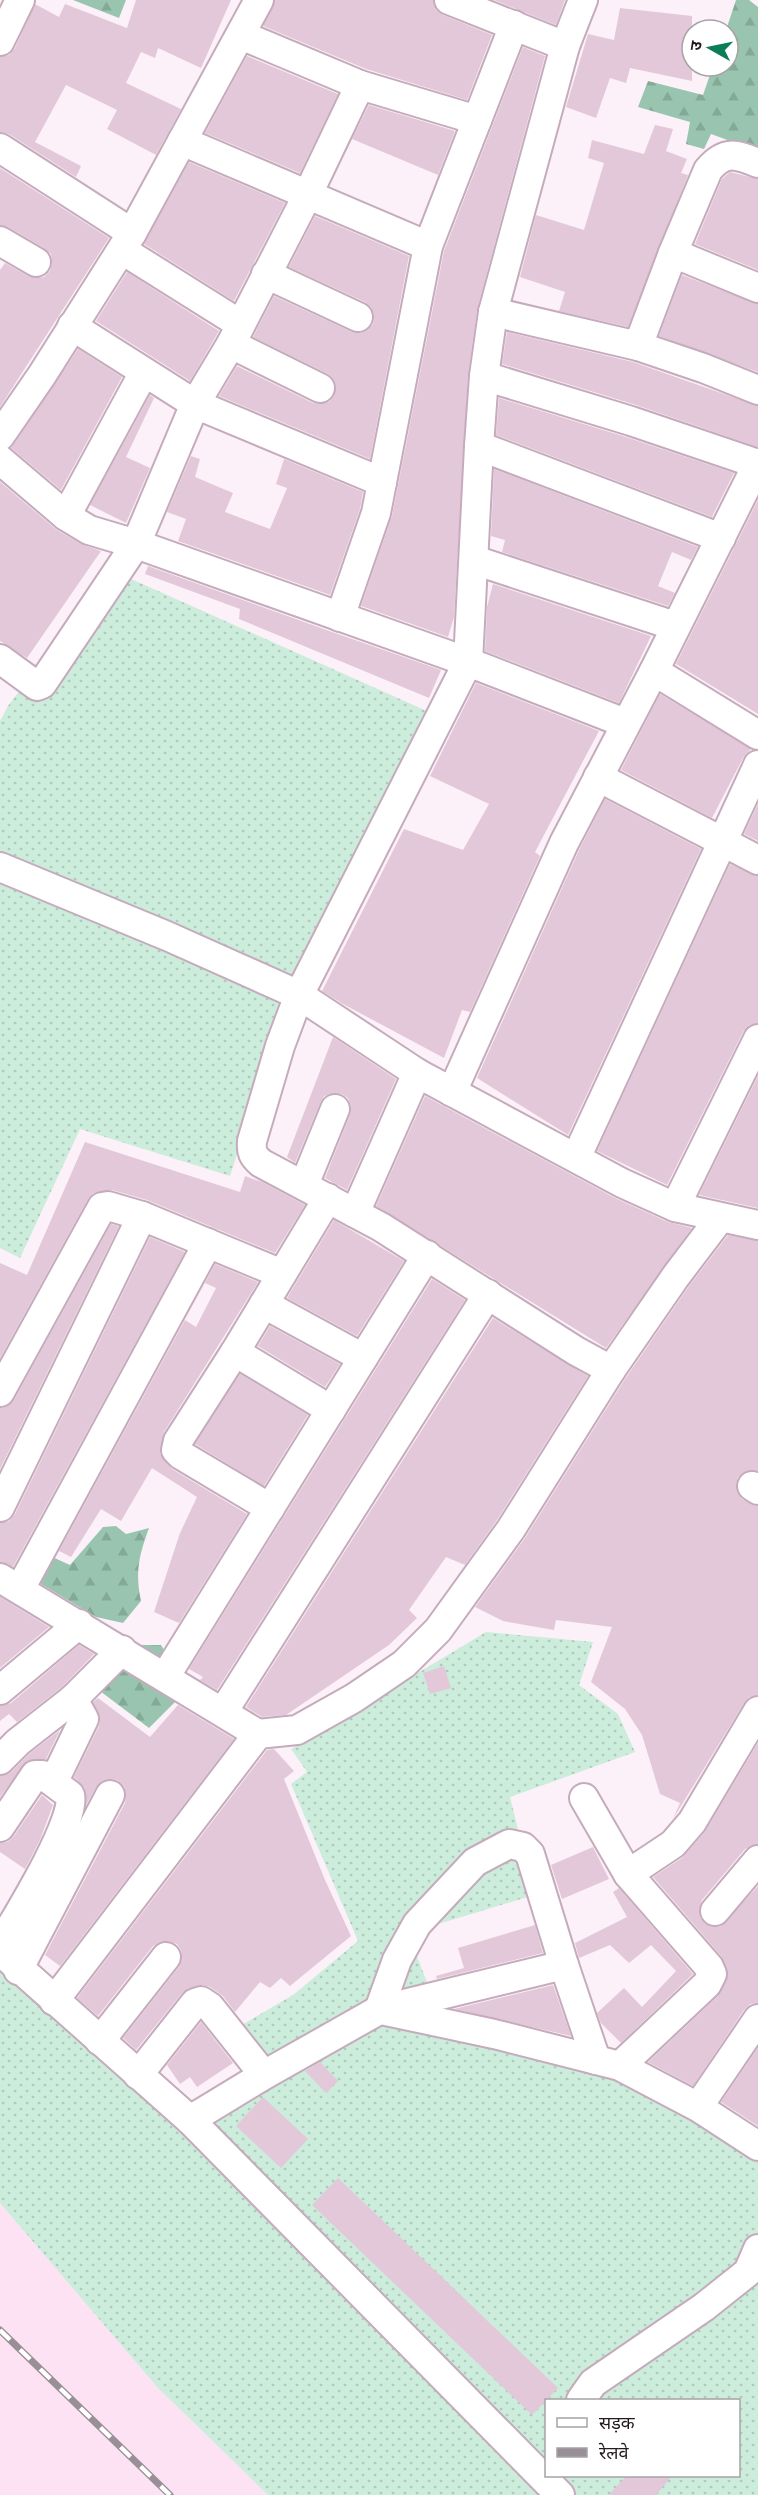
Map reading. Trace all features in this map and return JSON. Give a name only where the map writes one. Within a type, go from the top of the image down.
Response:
[{"type":"street","points":[[0,41],[20,0]]},
{"type":"street","points":[[0,436],[127,242],[259,0]]},
{"type":"street","points":[[583,0],[565,46],[493,312],[484,376],[468,662],[299,995],[280,1046],[251,1150],[253,1156],[261,1163],[355,1213],[427,1255],[576,1351],[611,1370]]},
{"type":"street","points":[[465,2],[565,46]]},
{"type":"street","points":[[340,617],[376,513],[428,246],[514,25]]},
{"type":"street","points":[[241,35],[360,85],[477,120]]},
{"type":"street","points":[[0,659],[32,683],[38,686],[42,684],[136,544],[195,404],[235,334],[307,196],[360,85]]},
{"type":"street","points":[[182,141],[428,246]]},
{"type":"street","points":[[0,148],[127,242],[235,334],[320,388]]},
{"type":"street","points":[[638,346],[673,253],[708,170],[717,159],[728,155],[758,163]]},
{"type":"street","points":[[3,248],[36,262]]},
{"type":"street","points":[[673,253],[758,288]]},
{"type":"street","points":[[266,274],[358,317]]},
{"type":"street","points":[[493,312],[638,346],[758,390]]},
{"type":"street","points":[[72,326],[195,404],[382,482]]},
{"type":"street","points":[[66,516],[144,372]]},
{"type":"street","points":[[452,1092],[564,843],[654,671],[758,463],[484,376]]},
{"type":"street","points":[[479,446],[721,538]]},
{"type":"street","points":[[0,460],[66,516],[89,530],[136,544],[468,662],[625,723]]},
{"type":"street","points":[[474,561],[675,626]]},
{"type":"street","points":[[654,671],[758,735]]},
{"type":"street","points":[[576,1158],[758,765]]},
{"type":"street","points":[[598,777],[758,860]]},
{"type":"street","points":[[0,867],[167,936],[299,995],[417,1073],[622,1183],[675,1207],[758,1225]]},
{"type":"street","points":[[675,1207],[758,1039]]},
{"type":"street","points":[[355,1213],[417,1073]]},
{"type":"street","points":[[270,1508],[176,1450],[178,1441],[282,1274],[316,1192],[335,1110]]},
{"type":"street","points":[[0,1392],[98,1211],[108,1206],[142,1216],[282,1274]]},
{"type":"street","points":[[0,1507],[142,1216]]},
{"type":"street","points":[[208,1243],[10,1584],[80,1624],[258,1734],[297,1730],[354,1698],[404,1664],[438,1630],[511,1529],[611,1370],[676,1276],[720,1218]]},
{"type":"street","points":[[165,1677],[427,1255]]},
{"type":"street","points":[[223,1712],[488,1294]]},
{"type":"street","points":[[264,1304],[363,1358]]},
{"type":"street","points":[[235,1352],[331,1410]]},
{"type":"street","points":[[0,1690],[80,1624]]},
{"type":"street","points":[[0,1760],[18,1742],[73,1699],[122,1650]]},
{"type":"street","points":[[54,1781],[84,1719],[73,1699]]},
{"type":"street","points":[[628,1874],[673,1844],[692,1822],[758,1711]]},
{"type":"street","points":[[54,2001],[258,1734]]},
{"type":"street","points":[[0,1827],[35,1775],[43,1774],[70,1795],[70,1804],[59,1836],[39,1878],[0,1945]]},
{"type":"street","points":[[110,1795],[9,1960],[190,2120],[541,2462]]},
{"type":"street","points":[[584,1798],[628,1874],[709,1967],[712,1974],[707,1984],[608,2063]]},
{"type":"street","points":[[379,2010],[397,1960],[417,1924],[475,1862],[509,1844],[523,1847],[530,1854],[564,1965],[608,2063]]},
{"type":"street","points":[[716,1911],[758,1860]]},
{"type":"street","points":[[100,2041],[166,1957]]},
{"type":"street","points":[[190,2120],[379,2010],[564,1965]]},
{"type":"street","points":[[138,2075],[195,2003],[201,2001],[210,2007],[264,2075]]},
{"type":"street","points":[[379,2010],[494,2034],[608,2063],[699,2107],[758,2146]]},
{"type":"street","points":[[699,2107],[758,2019]]},
{"type":"street","points":[[582,2399],[592,2383],[704,2307],[748,2272],[758,2249]]},
{"type":"street","points":[[550,2477],[560,2495]]},
{"type":"shaded area","points":[[0,2203],[158,2388],[268,2495],[0,2495]]},
{"type":"green space","points":[[73,0],[126,0],[119,18]]},
{"type":"green space","points":[[736,0],[749,0],[758,7],[758,151],[711,134],[704,149],[686,144],[690,122],[638,107],[648,81],[703,95],[709,78],[740,78],[740,18],[730,18]]},
{"type":"green space","points":[[111,570],[429,712],[296,972],[230,1176],[80,1129],[20,1258],[0,1248],[0,721],[8,706]]},
{"type":"green space","points":[[116,1526],[126,1534],[149,1528],[139,1564],[138,1581],[141,1601],[123,1623],[96,1617],[36,1581],[50,1556],[70,1565],[103,1527]]},
{"type":"green space","points":[[486,1632],[593,1642],[579,1685],[618,1714],[635,1752],[510,1797],[534,1895],[435,1925],[416,1954],[440,2015],[619,2061],[758,2137],[758,2495],[268,2495],[158,2388],[0,2203],[0,1967],[167,2115],[262,2060],[240,2026],[293,1995],[358,1941],[291,1784],[307,1772],[291,1749]]},
{"type":"green space","points":[[133,1645],[161,1645],[179,1674],[180,1697],[149,1728],[96,1688]]},
{"type":"building","points":[[136,0],[231,0],[201,68],[158,48],[155,58],[141,52],[126,83],[181,109],[156,155],[107,129],[117,110],[66,85],[35,142],[81,166],[76,177],[9,134],[0,132],[0,57],[9,55],[15,48],[35,4],[59,17],[65,4],[127,28]]},
{"type":"building","points":[[275,0],[433,0],[436,10],[443,15],[492,35],[467,100],[366,69],[263,26]]},
{"type":"building","points":[[494,0],[565,0],[556,25]]},
{"type":"building","points":[[620,8],[692,16],[692,18],[680,18],[680,78],[692,78],[692,81],[630,68],[626,83],[610,78],[596,118],[566,107],[588,34],[614,40]]},
{"type":"building","points":[[523,47],[545,56],[477,310],[468,375],[454,617],[448,637],[361,606],[392,516],[444,251]]},
{"type":"building","points":[[247,56],[338,94],[300,173],[205,133]]},
{"type":"building","points":[[369,105],[455,131],[438,175],[352,139]]},
{"type":"building","points":[[655,125],[673,129],[666,151],[687,159],[681,173],[688,175],[628,327],[559,311],[565,292],[520,277],[536,215],[584,230],[604,163],[588,158],[592,140],[644,154]]},
{"type":"building","points":[[189,162],[285,203],[234,301],[144,244]]},
{"type":"building","points":[[0,168],[109,238],[0,407],[0,270],[5,263],[28,276],[37,278],[44,277],[50,271],[52,263],[51,254],[44,248],[8,227],[0,225]]},
{"type":"building","points":[[730,172],[758,179],[758,270],[695,244],[722,179]]},
{"type":"building","points":[[315,216],[409,256],[370,459],[219,396],[237,366],[313,403],[322,404],[330,401],[334,396],[336,386],[333,378],[328,374],[253,337],[274,296],[352,332],[360,333],[368,330],[373,324],[374,315],[371,307],[365,302],[289,267]]},
{"type":"building","points":[[127,272],[219,331],[190,381],[96,321]]},
{"type":"building","points":[[682,275],[758,304],[758,372],[659,336]]},
{"type":"building","points":[[507,332],[633,362],[758,406],[758,447],[636,405],[502,364]]},
{"type":"building","points":[[78,349],[122,377],[61,490],[11,448]]},
{"type":"building","points":[[150,395],[154,398],[126,457],[150,468],[126,523],[90,505]]},
{"type":"building","points":[[499,398],[734,473],[712,517],[496,435]]},
{"type":"building","points":[[191,456],[200,459],[195,477],[233,493],[225,512],[270,529],[287,488],[276,484],[284,459],[363,492],[360,509],[330,595],[178,541],[186,519],[167,512]]},
{"type":"building","points":[[494,469],[698,547],[691,560],[672,552],[658,586],[675,593],[668,606],[502,552],[505,540],[491,536]]},
{"type":"building","points":[[0,482],[57,530],[81,544],[101,551],[27,658],[0,641]]},
{"type":"building","points":[[758,500],[758,714],[676,664]]},
{"type":"building","points":[[148,566],[441,670],[429,698],[239,619],[240,609],[145,574]]},
{"type":"building","points":[[493,584],[651,636],[619,703],[485,651],[487,607]]},
{"type":"building","points":[[476,683],[599,731],[535,852],[540,856],[470,1012],[462,1010],[444,1058],[322,991],[404,829],[463,850],[489,804],[430,776]]},
{"type":"building","points":[[660,694],[751,749],[743,758],[712,818],[621,770]]},
{"type":"building","points":[[605,799],[701,849],[568,1135],[477,1078],[579,850]]},
{"type":"building","points":[[758,804],[758,841],[744,834]]},
{"type":"building","points":[[730,864],[758,876],[758,1023],[749,1025],[743,1032],[667,1185],[597,1151]]},
{"type":"building","points":[[333,1037],[396,1079],[347,1190],[325,1178],[350,1115],[351,1106],[348,1098],[342,1094],[333,1093],[324,1096],[295,1163],[287,1157]]},
{"type":"building","points":[[758,1076],[758,1208],[699,1195]]},
{"type":"building","points":[[425,1096],[615,1198],[668,1222],[692,1228],[606,1348],[376,1206]]},
{"type":"building","points":[[85,1142],[240,1192],[245,1176],[262,1182],[305,1205],[275,1253],[147,1200],[112,1190],[93,1193],[0,1358],[0,1263],[27,1275]]},
{"type":"building","points":[[334,1220],[404,1261],[357,1336],[287,1298]]},
{"type":"building","points":[[111,1224],[119,1226],[0,1469],[0,1408],[8,1406],[14,1400]]},
{"type":"building","points":[[728,1235],[758,1241],[758,1471],[744,1472],[738,1477],[736,1486],[742,1499],[758,1506],[758,1695],[749,1697],[744,1703],[673,1819],[680,1803],[660,1794],[642,1735],[625,1709],[591,1682],[612,1627],[556,1620],[554,1630],[503,1621],[475,1607],[525,1538],[625,1379],[689,1286]]},
{"type":"building","points":[[150,1237],[185,1252],[13,1567],[0,1562],[0,1523],[9,1521],[15,1514]]},
{"type":"building","points":[[215,1264],[258,1282],[164,1432],[160,1454],[172,1469],[247,1514],[179,1623],[154,1612],[180,1533],[197,1497],[152,1468],[121,1521],[101,1509],[71,1557],[59,1551],[185,1320],[196,1327],[216,1288],[205,1283]]},
{"type":"building","points":[[432,1279],[465,1300],[217,1690],[200,1680],[203,1677],[189,1669]]},
{"type":"building","points":[[493,1318],[588,1376],[497,1520],[465,1565],[446,1557],[409,1610],[417,1618],[389,1645],[286,1715],[262,1717],[246,1707]]},
{"type":"building","points":[[270,1326],[340,1364],[325,1387],[258,1346]]},
{"type":"building","points":[[240,1374],[308,1415],[264,1486],[195,1444]]},
{"type":"building","points":[[0,1597],[49,1627],[0,1668]]},
{"type":"building","points":[[79,1645],[94,1654],[62,1687],[17,1722],[9,1714],[0,1721],[0,1706],[11,1703]]},
{"type":"building","points":[[444,1666],[451,1688],[430,1694],[423,1673]]},
{"type":"building","points":[[98,1698],[150,1737],[178,1705],[234,1739],[60,1966],[45,1955],[125,1803],[124,1786],[117,1780],[109,1779],[102,1781],[96,1787],[86,1805],[85,1788],[74,1777],[99,1726],[100,1718],[93,1702]]},
{"type":"building","points":[[60,1730],[46,1759],[27,1761],[0,1797],[0,1776],[11,1772],[29,1754]]},
{"type":"building","points":[[758,1743],[758,1844],[745,1849],[702,1900],[699,1909],[700,1917],[705,1924],[713,1927],[721,1926],[758,1886],[758,2003],[750,2004],[744,2010],[693,2086],[648,2062],[718,1996],[728,1974],[721,1956],[653,1877],[682,1858],[704,1833]]},
{"type":"building","points":[[274,1749],[294,1771],[284,1779],[325,1880],[351,1936],[290,1986],[281,1978],[270,1988],[260,1982],[235,2012],[223,1996],[210,1987],[203,1985],[189,1988],[182,1993],[136,2050],[123,2038],[179,1967],[182,1959],[181,1950],[177,1944],[168,1941],[153,1946],[98,2016],[77,1998],[267,1750]]},
{"type":"building","points":[[42,1795],[53,1805],[40,1840],[25,1869],[0,1852],[0,1843],[8,1842],[14,1836]]},
{"type":"building","points":[[593,1847],[609,1879],[562,1899],[551,1865]]},
{"type":"building","points":[[619,1888],[693,1974],[621,2043],[601,2023],[597,2013],[624,1988],[642,2007],[676,1971],[651,1945],[629,1963],[610,1945],[579,1958],[575,1943],[627,1917],[613,1892]]},
{"type":"building","points":[[535,1925],[543,1953],[437,1979],[436,1976],[464,1968],[458,1948]]},
{"type":"building","points":[[553,1985],[571,2036],[454,2009]]},
{"type":"building","points":[[201,2022],[233,2063],[197,2087],[190,2077],[180,2084],[167,2065]]},
{"type":"building","points":[[758,2048],[758,2126],[721,2102]]},
{"type":"building","points":[[320,2062],[338,2081],[326,2093],[305,2071]]},
{"type":"building","points":[[263,2097],[308,2139],[281,2168],[236,2126]]},
{"type":"building","points":[[338,2178],[558,2388],[532,2415],[312,2205]]},
{"type":"building","points":[[625,2477],[671,2477],[656,2495],[609,2495]]},
{"type":"railway","points":[[0,2330],[170,2495]]}]
